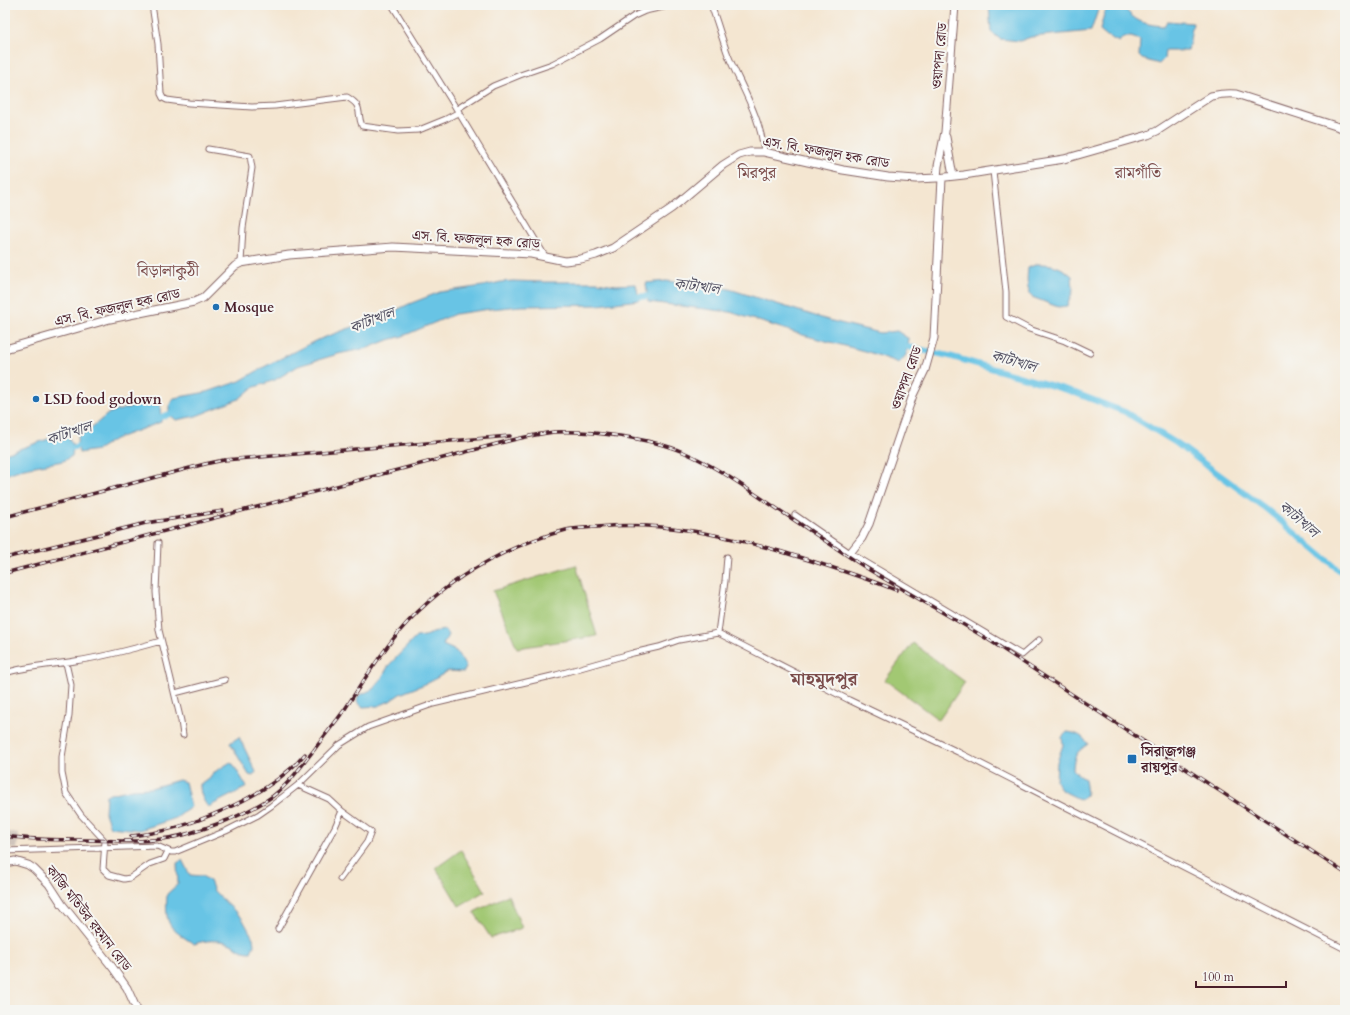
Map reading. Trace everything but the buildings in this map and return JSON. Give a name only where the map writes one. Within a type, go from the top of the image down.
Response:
[{"type":"main road","name":"ওয়াপদা রোড","points":[[850,553],[866,532],[913,395],[926,370],[934,338],[940,178],[938,166],[945,132],[955,5]]},
{"type":"main road","name":"এস. বি. ফজলুল হক রোড","points":[[5,349],[110,319],[194,302],[203,298],[235,266],[241,263],[288,255],[393,247],[523,254],[545,256],[556,260],[566,261],[596,255],[613,248],[672,208],[723,165],[739,155],[750,152],[764,152],[842,170],[888,177],[916,179],[940,178],[1064,159],[1148,135],[1157,131],[1204,100],[1220,94],[1236,94],[1345,129]]},
{"type":"main road","name":"ওয়াপদা রোড","points":[[945,132],[954,176]]},
{"type":"main road","name":"কাজি মতিউর রহমান রোড","points":[[7,862],[19,862],[34,869],[49,884],[62,904],[127,988],[137,1010]]},
{"type":"street","points":[[152,5],[158,44],[161,94],[163,98],[167,100],[189,103],[252,107],[275,106],[347,97],[359,106],[362,126],[398,130],[419,130],[446,119],[493,86],[552,64],[600,39],[634,16],[645,11],[672,5]]},
{"type":"street","points":[[392,5],[545,256]]},
{"type":"street","points":[[712,5],[728,54],[758,121],[764,152]]},
{"type":"street","points":[[208,149],[250,156],[252,168],[243,228],[241,263]]},
{"type":"street","points":[[993,171],[1006,292],[1006,317],[1029,329],[1065,341],[1090,353]]},
{"type":"street","points":[[795,515],[850,553],[939,604],[1022,655],[1039,640]]},
{"type":"street","points":[[158,543],[156,592],[159,630],[183,735]]},
{"type":"street","points":[[718,633],[726,581],[727,557]]},
{"type":"street","points":[[7,862],[8,857],[5,852],[19,851],[157,846],[168,851],[175,852],[226,831],[258,815],[298,785],[339,745],[368,727],[434,704],[556,675],[659,647],[679,640],[718,633],[848,700],[958,752],[1345,949]]},
{"type":"street","points":[[5,673],[21,668],[66,662],[132,649],[161,641]]},
{"type":"street","points":[[66,662],[71,685],[62,757],[62,773],[66,794],[81,816],[105,840],[103,869],[109,875],[124,879],[130,878],[150,864],[164,859],[168,851]]},
{"type":"street","points":[[174,693],[207,686],[225,680]]},
{"type":"street","points":[[298,785],[329,799],[342,811],[371,832],[367,842],[340,880]]},
{"type":"street","points":[[278,929],[335,827],[342,811]]},
{"type":"street","points":[[19,851],[15,853],[14,856],[19,862]]},
{"type":"shaded area","points":[[5,831],[19,834],[17,849],[5,848]]},
{"type":"green space","points":[[576,565],[597,636],[517,648],[493,591]]},
{"type":"green space","points":[[913,643],[965,682],[939,720],[885,680]]},
{"type":"green space","points":[[461,850],[485,891],[459,906],[436,868]]},
{"type":"green space","points":[[508,895],[522,928],[491,938],[474,912]]},
{"type":"water","points":[[989,5],[1102,5],[1098,10],[1091,31],[1031,37],[1020,41],[1000,39],[991,32]]},
{"type":"water","points":[[1109,5],[1119,5],[1135,19],[1151,25],[1164,26],[1167,21],[1193,23],[1188,51],[1165,51],[1164,59],[1159,64],[1142,59],[1139,56],[1140,40],[1131,37],[1123,37],[1119,42],[1107,36],[1100,30],[1104,14]]},
{"type":"water","points":[[1037,264],[1056,266],[1072,276],[1073,291],[1067,306],[1058,307],[1032,297],[1027,279],[1028,268]]},
{"type":"water","points":[[513,281],[597,282],[616,285],[636,284],[639,300],[599,305],[521,306],[455,314],[403,336],[368,348],[338,354],[298,366],[275,380],[252,388],[239,399],[196,416],[176,420],[169,414],[169,406],[174,398],[207,392],[240,381],[315,341],[378,319],[409,304],[440,292]]},
{"type":"water","points":[[666,281],[700,284],[729,289],[828,320],[880,333],[897,331],[909,339],[906,355],[899,363],[868,352],[803,335],[730,312],[648,302],[646,283]]},
{"type":"water","points":[[160,404],[161,422],[115,439],[97,450],[79,453],[77,441],[79,435],[86,432],[109,413],[138,405]]},
{"type":"water","points":[[67,435],[73,445],[72,456],[63,461],[24,468],[5,475],[5,454],[51,438]]},
{"type":"water","points":[[445,630],[448,635],[443,645],[456,651],[466,667],[464,672],[448,671],[430,682],[400,694],[390,701],[378,706],[363,707],[357,702],[358,696],[373,689],[389,665],[416,637]]},
{"type":"water","points":[[1067,732],[1079,735],[1088,744],[1077,754],[1073,764],[1073,769],[1079,776],[1085,779],[1087,794],[1081,800],[1061,790],[1056,781],[1057,762],[1063,745],[1062,737]]},
{"type":"water","points":[[239,737],[256,772],[253,776],[249,775],[230,743]]},
{"type":"water","points":[[229,763],[233,764],[247,787],[208,807],[202,796],[200,784],[207,781],[213,773]]},
{"type":"water","points":[[179,780],[185,782],[191,807],[176,818],[140,830],[110,827],[105,813],[106,795],[132,789],[151,788]]},
{"type":"water","points":[[182,860],[190,875],[202,876],[210,881],[214,891],[242,918],[253,938],[254,945],[251,952],[242,951],[231,944],[222,941],[208,941],[194,944],[179,934],[170,925],[167,913],[167,894],[178,884],[177,863]]},
{"type":"waterway","name":"কাটাখাল","points":[[631,297],[654,296]]},
{"type":"waterway","name":"কাটাখাল","points":[[900,345],[949,356],[1070,391],[1125,412],[1176,443],[1265,508],[1345,575]]},
{"type":"waterway","name":"কাটাখাল","points":[[155,419],[176,412]]},
{"type":"waterway","name":"কাটাখাল","points":[[66,450],[86,443]]},
{"type":"railway","points":[[5,573],[529,436],[554,432],[585,432],[637,439],[683,452],[723,473],[857,562],[995,644],[1345,873]]},
{"type":"railway","points":[[5,517],[224,460],[510,436]]},
{"type":"railway","points":[[5,558],[146,523],[223,511]]},
{"type":"railway","points":[[5,836],[56,840],[156,840],[192,833],[246,812],[268,800],[285,786],[345,709],[370,670],[391,642],[418,611],[429,601],[452,583],[490,560],[527,543],[566,530],[621,526],[667,527],[689,530],[734,539],[779,551],[838,569],[896,590]]},
{"type":"railway","points":[[131,836],[153,833],[201,819],[249,798],[289,770],[305,754]]},
{"type":"place","name":"Mosque","points":[[216,307]]},
{"type":"place","name":"LSD food godown","points":[[36,399]]},
{"type":"place","name":"সিরাজগঞ্জ রায়পুর","points":[[1132,759]]},
{"type":"district","name":"মিরপুর","points":[[757,172]]},
{"type":"district","name":"রামগাঁতি","points":[[1138,172]]},
{"type":"district","name":"বিড়ালাকুঠী","points":[[168,270]]},
{"type":"district","name":"মাহমুদপুর","points":[[824,679]]}]
